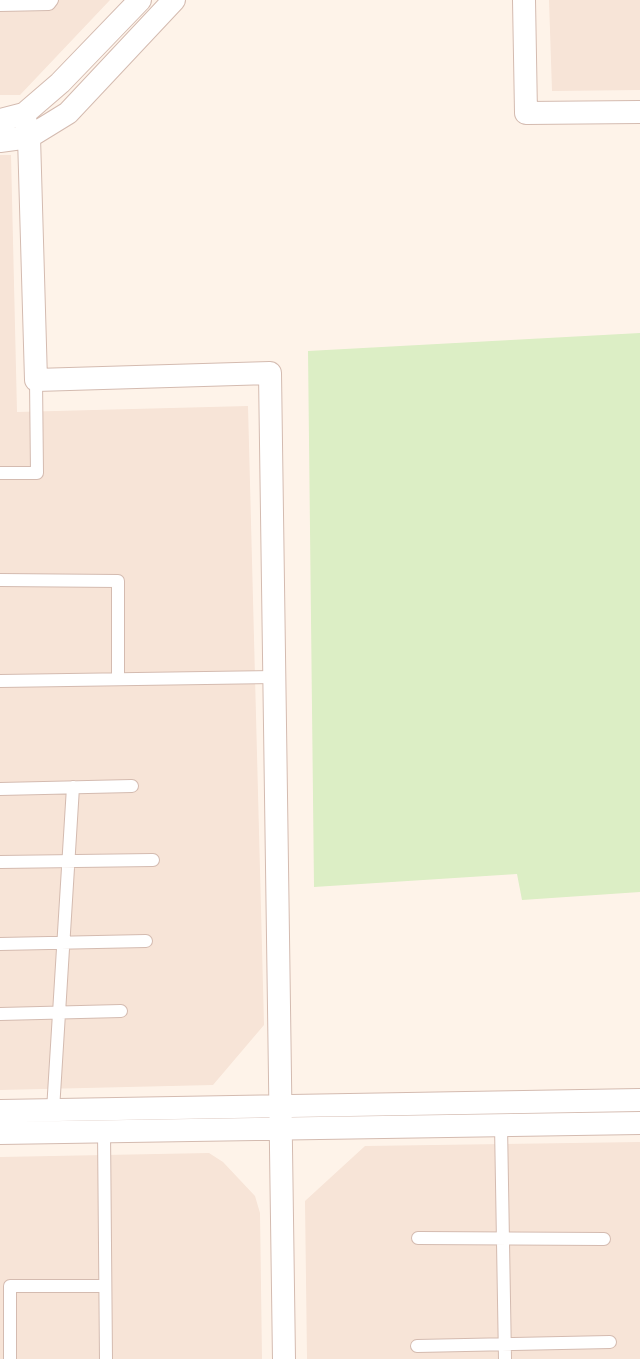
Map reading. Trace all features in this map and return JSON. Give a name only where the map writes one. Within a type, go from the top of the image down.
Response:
[{"type":"street","points":[[0,141],[29,137],[68,113],[174,0]]},
{"type":"street","points":[[524,0],[526,113],[640,112]]},
{"type":"street","points":[[0,120],[24,114],[60,83],[138,1]]},
{"type":"street","points":[[24,114],[29,137],[36,380],[270,373],[284,1359]]},
{"type":"street","points":[[0,1111],[640,1100]]},
{"type":"street","points":[[0,1133],[640,1123]]},
{"type":"lane","points":[[0,5],[49,4],[52,0]]},
{"type":"lane","points":[[0,473],[37,473],[36,380]]},
{"type":"lane","points":[[0,580],[118,581],[118,679]]},
{"type":"lane","points":[[0,681],[274,677]]},
{"type":"lane","points":[[0,789],[132,786]]},
{"type":"lane","points":[[53,1110],[73,787]]},
{"type":"lane","points":[[0,862],[153,860]]},
{"type":"lane","points":[[0,944],[146,941]]},
{"type":"lane","points":[[0,1014],[121,1011]]},
{"type":"lane","points":[[501,1125],[505,1359]]},
{"type":"lane","points":[[104,1131],[106,1359]]},
{"type":"lane","points":[[418,1238],[604,1239]]},
{"type":"lane","points":[[10,1359],[10,1286],[105,1286]]},
{"type":"lane","points":[[417,1346],[610,1342]]},
{"type":"shaded area","points":[[0,0],[110,0],[20,95],[0,95]]},
{"type":"shaded area","points":[[549,0],[640,0],[640,90],[552,91]]},
{"type":"shaded area","points":[[0,155],[11,155],[17,412],[248,406],[264,1025],[213,1085],[0,1090]]},
{"type":"shaded area","points":[[640,1142],[640,1359],[307,1359],[305,1201],[365,1146]]},
{"type":"shaded area","points":[[209,1153],[223,1162],[255,1196],[260,1213],[262,1359],[0,1359],[0,1157]]},
{"type":"green space","points":[[640,333],[640,892],[522,900],[517,874],[314,887],[308,351]]}]
